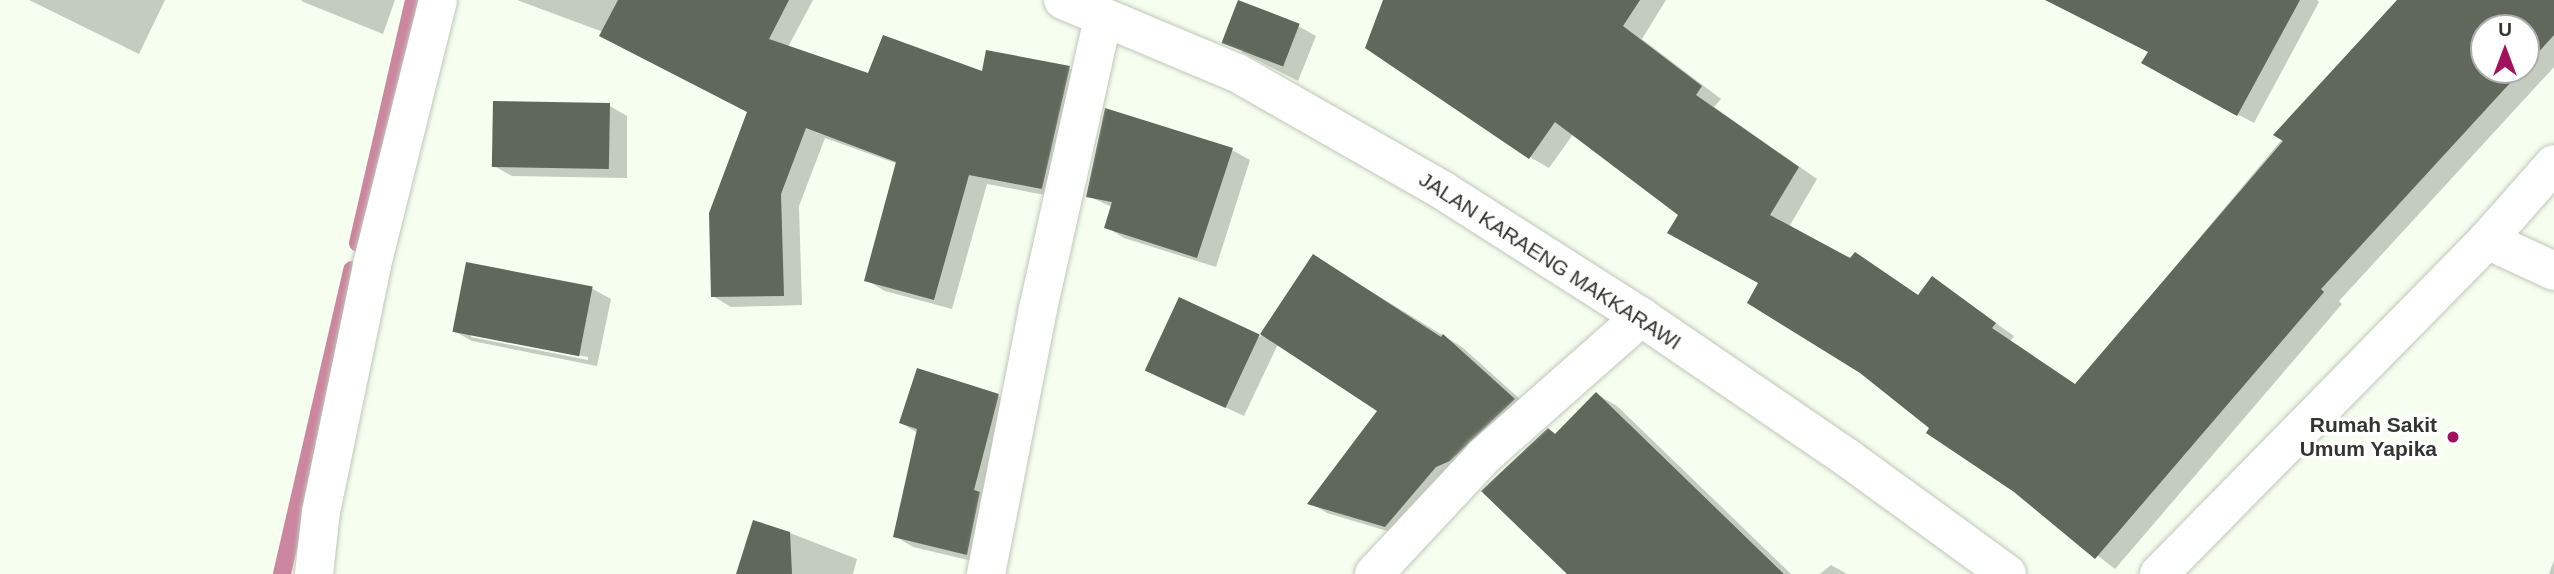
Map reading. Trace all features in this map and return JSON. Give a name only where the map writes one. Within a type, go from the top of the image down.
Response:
[{"type":"street","points":[[314,574],[321,512],[372,265],[438,0]]},
{"type":"street","name":"JALAN KARAENG MAKKARAWI","points":[[1063,0],[1237,74],[1301,107],[1641,317],[1849,458],[2007,574]]},
{"type":"street","points":[[986,574],[1038,309],[1103,18]]},
{"type":"street","points":[[2159,574],[2487,240],[2554,164]]},
{"type":"street","points":[[2487,240],[2554,271]]},
{"type":"street","points":[[1374,574],[1484,456],[1641,317]]},
{"type":"building","points":[[618,0],[789,0],[769,39],[868,73],[883,35],[982,71],[986,50],[1070,66],[1042,189],[969,175],[934,300],[864,281],[896,162],[806,128],[781,194],[784,296],[711,297],[709,213],[747,112],[599,36]]},
{"type":"building","points":[[1238,0],[1300,24],[1283,67],[1222,43]]},
{"type":"building","points":[[1383,0],[1640,0],[1623,26],[1702,86],[1696,95],[1799,167],[1770,215],[1850,258],[1855,252],[1918,295],[1932,276],[1996,323],[1992,328],[2075,384],[2283,141],[2273,135],[2397,0],[2554,0],[2554,35],[2540,50],[2540,14],[2470,14],[2470,84],[2509,84],[2321,289],[2324,292],[2095,559],[2014,492],[1926,433],[1929,428],[1860,373],[1747,303],[1758,283],[1667,233],[1678,215],[1555,122],[1529,159],[1365,48]]},
{"type":"building","points":[[2045,0],[2300,0],[2237,116],[2141,63],[2148,52]]},
{"type":"building","points":[[493,101],[610,103],[609,169],[492,167]]},
{"type":"building","points":[[1105,108],[1233,148],[1197,258],[1104,228],[1112,202],[1086,197]]},
{"type":"building","points":[[1313,254],[1441,337],[1443,334],[1515,399],[1450,461],[1436,467],[1385,527],[1307,504],[1377,411],[1260,334]]},
{"type":"building","points":[[466,262],[593,287],[579,356],[452,332]]},
{"type":"building","points":[[1179,297],[1260,335],[1225,408],[1145,370]]},
{"type":"building","points":[[917,368],[999,394],[974,490],[980,492],[967,555],[893,537],[917,429],[899,423]]},
{"type":"building","points":[[1596,392],[1784,574],[1567,574],[1481,491],[1548,428],[1555,434]]},
{"type":"building","points":[[753,520],[790,532],[792,574],[736,574]]},
{"type":"waterway","points":[[358,243],[414,0]]},
{"type":"waterway","points":[[282,574],[352,270]]},
{"type":"place","name":"Rumah Sakit Umum Yapika","points":[[2453,437]]}]
